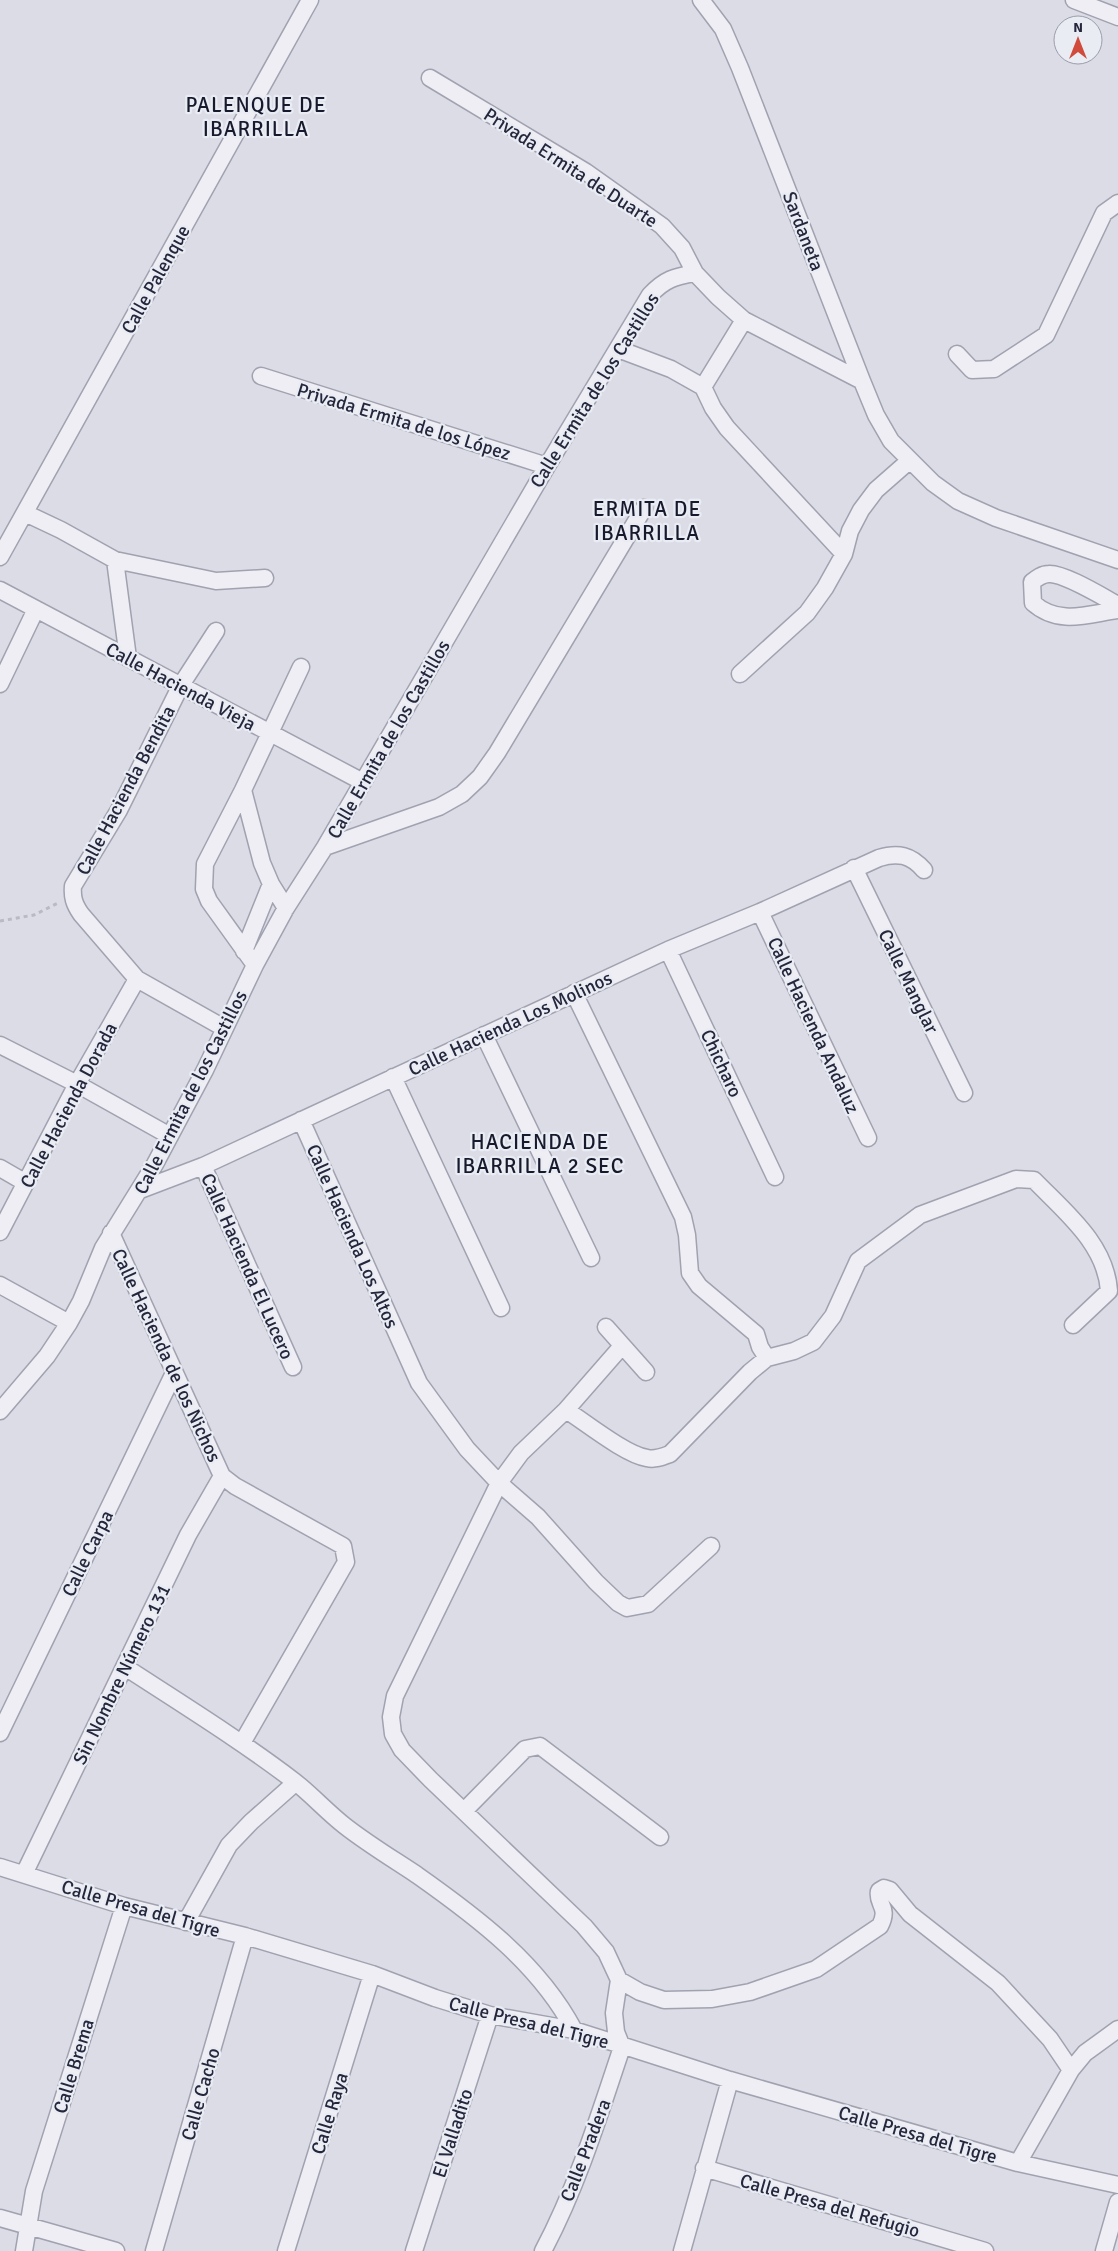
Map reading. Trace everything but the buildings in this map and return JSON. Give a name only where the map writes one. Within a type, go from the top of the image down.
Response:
[{"type":"street","name":"Calle Palenque","points":[[0,557],[310,0]]},
{"type":"street","name":"Sardaneta","points":[[701,0],[723,29],[740,68],[862,381],[876,415],[891,441],[933,483],[958,501],[996,518],[1118,560]]},
{"type":"street","points":[[1074,0],[1118,17]]},
{"type":"street","name":"Privada Ermita de Duarte","points":[[430,78],[586,172],[662,226],[682,248],[695,273],[744,320],[862,381]]},
{"type":"street","points":[[957,354],[972,370],[994,369],[1046,335],[1104,213],[1118,203]]},
{"type":"street","name":"Calle Ermita de los Castillos","points":[[0,1411],[48,1356],[69,1323],[111,1233],[140,1190],[170,1136],[255,965],[286,908],[325,847],[546,466],[650,295],[661,283],[673,277],[695,273]]},
{"type":"street","points":[[704,387],[744,320]]},
{"type":"street","points":[[618,349],[671,370],[704,387],[713,408],[727,428],[844,554]]},
{"type":"street","name":"Privada Ermita de los López","points":[[261,376],[546,466]]},
{"type":"street","points":[[740,674],[807,613],[825,588],[844,554],[850,530],[861,510],[876,490],[909,461]]},
{"type":"street","points":[[325,847],[439,807],[462,794],[480,777],[497,752],[644,508]]},
{"type":"street","points":[[25,513],[61,530],[115,560],[216,581],[265,578]]},
{"type":"street","points":[[115,560],[128,658]]},
{"type":"street","points":[[1118,604],[1078,584],[1050,573],[1040,576],[1032,582],[1033,603],[1042,611],[1063,618],[1118,610]]},
{"type":"street","name":"Calle Hacienda Vieja","points":[[0,590],[363,782]]},
{"type":"street","points":[[0,684],[36,610]]},
{"type":"street","name":"Calle Hacienda Bendita","points":[[72,896],[73,886],[119,810],[181,685],[216,631]]},
{"type":"street","points":[[255,965],[209,901],[203,884],[205,864],[243,790],[301,667]]},
{"type":"street","points":[[243,790],[262,862],[271,884],[286,908]]},
{"type":"street","name":"Calle Hacienda Los Molinos","points":[[140,1190],[203,1166],[574,993],[668,950],[760,912],[854,868],[890,854],[908,856],[915,860],[924,870]]},
{"type":"street","name":"Calle Manglar","points":[[854,868],[964,1093]]},
{"type":"street","points":[[244,951],[271,884]]},
{"type":"street","points":[[72,896],[75,906],[81,914],[137,979],[224,1028]]},
{"type":"street","name":"Calle Hacienda Andaluz","points":[[760,912],[868,1138]]},
{"type":"street","name":"Chicharo","points":[[668,950],[775,1177]]},
{"type":"street","name":"Calle Hacienda Dorada","points":[[0,1232],[77,1084],[137,979]]},
{"type":"street","points":[[574,993],[683,1217],[687,1235],[690,1273],[699,1286],[756,1334],[760,1347],[767,1358]]},
{"type":"street","points":[[484,1035],[591,1258]]},
{"type":"street","points":[[0,1045],[77,1084],[170,1136]]},
{"type":"street","points":[[393,1077],[500,1308]]},
{"type":"street","name":"Calle Hacienda Los Altos","points":[[301,1120],[419,1383],[467,1448],[500,1483],[538,1517],[596,1582],[618,1603],[627,1608],[648,1604],[711,1546]]},
{"type":"street","name":"Calle Hacienda El Lucero","points":[[203,1166],[293,1367]]},
{"type":"street","points":[[0,1168],[26,1183]]},
{"type":"street","points":[[566,1410],[632,1453],[646,1458],[658,1458],[670,1454],[744,1378],[767,1358],[794,1351],[813,1342],[833,1316],[858,1261],[920,1215],[1016,1179],[1034,1180],[1088,1236],[1108,1275],[1110,1291],[1073,1325]]},
{"type":"street","name":"Calle Hacienda de los Nichos","points":[[111,1233],[222,1476]]},
{"type":"street","points":[[0,1285],[69,1323]]},
{"type":"street","points":[[606,1327],[646,1372]]},
{"type":"street","points":[[622,1346],[566,1410],[521,1453],[500,1483],[395,1696],[391,1717],[393,1734],[402,1750],[584,1926],[606,1952],[619,1980],[614,2013],[616,2032],[622,2047]]},
{"type":"street","name":"Calle Carpa","points":[[0,1733],[174,1373]]},
{"type":"street","points":[[222,1476],[235,1486],[343,1546],[346,1562],[242,1743]]},
{"type":"street","name":"Sin Nombre Número 131","points":[[24,1874],[188,1535],[222,1476]]},
{"type":"street","points":[[125,1666],[242,1743],[295,1782],[344,1826],[417,1875],[507,1945],[552,1992],[574,2030]]},
{"type":"street","points":[[464,1811],[525,1749],[540,1746],[660,1837]]},
{"type":"street","points":[[186,1922],[229,1845],[295,1782]]},
{"type":"street","name":"Calle Presa del Tigre","points":[[0,1866],[124,1906],[245,1936],[372,1974],[435,1998],[490,2014],[574,2030],[622,2047],[730,2080],[1018,2163],[1118,2185]]},
{"type":"street","points":[[619,1980],[640,1992],[664,2000],[712,1999],[750,1992],[816,1969],[880,1926],[884,1918],[883,1906],[878,1895],[879,1891],[884,1888],[890,1890],[910,1914],[998,1983],[1050,2039],[1071,2070]]},
{"type":"street","name":"Calle Brema","points":[[24,2251],[30,2226],[34,2191],[124,1906]]},
{"type":"street","name":"Calle Cacho","points":[[154,2251],[245,1936]]},
{"type":"street","name":"Calle Raya","points":[[286,2251],[372,1974]]},
{"type":"street","name":"El Valladito","points":[[414,2251],[490,2014]]},
{"type":"street","points":[[1018,2163],[1071,2070],[1085,2053],[1118,2028]]},
{"type":"street","name":"Calle Pradera","points":[[543,2251],[568,2197],[591,2140],[622,2047]]},
{"type":"street","points":[[682,2251],[730,2080]]},
{"type":"street","name":"Calle Presa del Refugio","points":[[704,2168],[985,2251]]},
{"type":"street","points":[[1104,2251],[1118,2202]]},
{"type":"street","points":[[0,2218],[116,2251]]},
{"type":"path","points":[[0,921],[34,915],[72,896]]},
{"type":"district","name":"PALENQUE DE IBARRILLA","points":[[256,117]]},
{"type":"district","name":"ERMITA DE IBARRILLA","points":[[647,521]]},
{"type":"district","name":"HACIENDA DE IBARRILLA 2 SEC","points":[[540,1154]]}]
